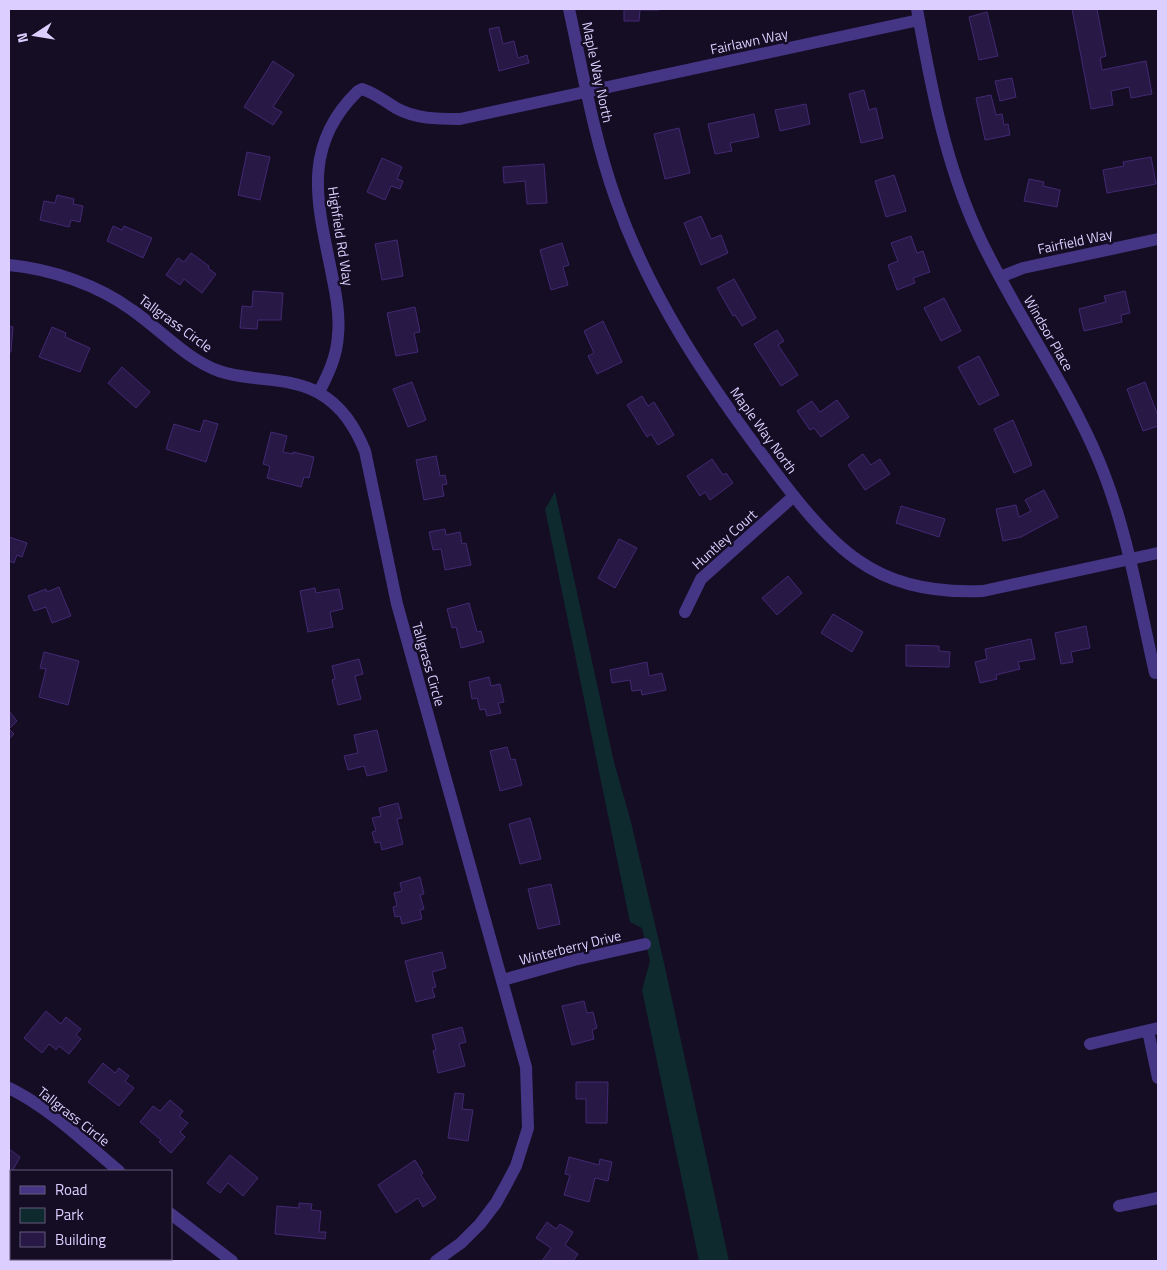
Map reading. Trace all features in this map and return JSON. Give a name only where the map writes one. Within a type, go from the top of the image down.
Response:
[{"type":"street","name":"Maple Way North","points":[[569,9],[600,149],[616,200],[648,277],[673,325],[740,424],[794,496],[827,533],[858,561],[892,579],[922,588],[956,593],[983,591],[1158,553]]},
{"type":"street","name":"Fairlawn Way","points":[[587,92],[918,14]]},
{"type":"street","name":"Windsor Place","points":[[918,14],[945,145],[959,188],[978,233],[1000,277],[1078,414],[1109,488],[1129,559],[1155,673]]},
{"type":"street","name":"Highfield Rd Way","points":[[319,392],[334,356],[338,337],[339,317],[320,214],[317,183],[318,162],[329,130],[350,98],[362,89],[370,91],[397,108],[428,119],[460,119],[587,92]]},
{"type":"street","name":"Fairfield Way","points":[[1000,277],[1022,268],[1158,239]]},
{"type":"street","name":"Tallgrass Circle","points":[[9,264],[52,273],[110,296],[131,308],[187,353],[219,371],[297,385],[319,392],[333,402],[352,423],[365,451],[397,604],[526,1067],[528,1128],[516,1166],[496,1203],[480,1224],[461,1243],[436,1261]]},
{"type":"street","name":"Huntley Court","points":[[684,612],[701,578],[794,496]]},
{"type":"street","name":"Winterberry Drive","points":[[503,980],[574,960],[645,944]]},
{"type":"street","points":[[1090,1044],[1153,1029],[1158,1078]]},
{"type":"street","name":"Tallgrass Circle","points":[[9,1088],[46,1110],[118,1170]]},
{"type":"street","points":[[1119,1206],[1158,1198]]},
{"type":"street","points":[[172,1215],[232,1261]]},
{"type":"green space","points":[[555,492],[614,762],[631,822],[664,963],[729,1261],[699,1261],[642,990],[650,961],[642,928],[630,922],[545,509]]},
{"type":"building","points":[[624,9],[659,10],[640,10],[639,21],[624,21]]},
{"type":"building","points":[[1072,9],[1097,9],[1106,56],[1100,58],[1102,70],[1146,61],[1152,94],[1131,98],[1129,87],[1111,91],[1113,105],[1091,109]]},
{"type":"building","points":[[987,12],[998,56],[979,60],[969,17]]},
{"type":"building","points":[[499,27],[503,44],[514,41],[518,58],[527,55],[529,63],[499,71],[489,29]]},
{"type":"building","points":[[273,61],[294,75],[273,107],[282,112],[273,125],[244,107]]},
{"type":"building","points":[[1012,78],[1016,97],[1000,101],[995,81]]},
{"type":"building","points":[[864,90],[869,110],[876,108],[883,138],[861,143],[849,94]]},
{"type":"building","points":[[991,95],[996,115],[1002,114],[1004,125],[1008,124],[1010,135],[985,140],[976,98]]},
{"type":"building","points":[[806,104],[810,124],[780,131],[775,110]]},
{"type":"building","points":[[754,114],[759,137],[730,143],[732,151],[715,154],[708,124]]},
{"type":"building","points":[[679,128],[690,173],[665,179],[654,134]]},
{"type":"building","points":[[247,152],[270,157],[260,200],[238,195]]},
{"type":"building","points":[[1151,157],[1156,184],[1107,193],[1103,170],[1124,166],[1123,162]]},
{"type":"building","points":[[382,158],[402,167],[397,179],[403,181],[400,189],[391,186],[385,200],[367,192]]},
{"type":"building","points":[[544,164],[547,203],[527,204],[525,181],[504,183],[503,167]]},
{"type":"building","points":[[894,175],[906,211],[886,217],[875,181]]},
{"type":"building","points":[[1029,179],[1044,182],[1043,186],[1060,190],[1057,207],[1024,201]]},
{"type":"building","points":[[57,195],[74,199],[73,204],[83,206],[80,222],[71,220],[69,227],[40,220],[44,201],[55,203]]},
{"type":"building","points":[[701,216],[711,239],[721,235],[728,253],[701,265],[684,223]]},
{"type":"building","points":[[113,226],[122,230],[124,226],[152,238],[143,258],[107,241]]},
{"type":"building","points":[[911,236],[917,253],[923,251],[930,272],[913,278],[915,283],[897,290],[888,265],[898,261],[891,243]]},
{"type":"building","points":[[397,240],[403,276],[382,280],[375,244]]},
{"type":"building","points":[[562,243],[569,265],[563,267],[568,285],[551,290],[540,250]]},
{"type":"building","points":[[191,253],[209,266],[208,268],[216,274],[202,293],[184,279],[180,285],[166,275],[178,258],[184,262]]},
{"type":"building","points":[[734,279],[756,318],[742,326],[735,315],[733,316],[717,288]]},
{"type":"building","points":[[253,291],[283,293],[281,320],[258,320],[257,329],[240,328],[242,306],[252,307]]},
{"type":"building","points":[[1125,291],[1130,313],[1121,315],[1122,322],[1084,331],[1079,309],[1106,302],[1104,296]]},
{"type":"building","points":[[944,298],[961,331],[941,341],[924,308]]},
{"type":"building","points":[[415,307],[420,332],[414,333],[418,352],[396,356],[387,313]]},
{"type":"building","points":[[603,321],[622,362],[597,374],[588,356],[594,353],[584,331]]},
{"type":"building","points":[[9,326],[13,327],[11,352],[9,352]]},
{"type":"building","points":[[52,327],[66,333],[65,337],[90,348],[80,372],[39,357]]},
{"type":"building","points":[[777,330],[784,341],[778,345],[798,375],[781,386],[754,344]]},
{"type":"building","points":[[979,356],[999,395],[979,405],[958,367]]},
{"type":"building","points":[[122,367],[150,392],[136,408],[108,383]]},
{"type":"building","points":[[412,382],[426,420],[408,427],[393,389]]},
{"type":"building","points":[[1145,382],[1158,416],[1158,426],[1143,431],[1127,389]]},
{"type":"building","points":[[642,396],[648,406],[654,402],[674,435],[658,445],[651,434],[647,437],[627,405]]},
{"type":"building","points":[[837,400],[849,417],[821,437],[814,428],[810,430],[797,411],[812,401],[820,412]]},
{"type":"building","points":[[204,420],[218,424],[206,462],[166,449],[174,424],[200,432]]},
{"type":"building","points":[[1013,420],[1032,465],[1014,473],[994,429]]},
{"type":"building","points":[[271,432],[287,436],[283,452],[293,454],[293,452],[314,457],[309,478],[304,477],[301,487],[267,478],[270,466],[263,464]]},
{"type":"building","points":[[863,454],[871,465],[880,459],[890,474],[865,490],[848,465]]},
{"type":"building","points":[[436,456],[440,476],[445,475],[447,484],[442,485],[444,496],[424,500],[416,460]]},
{"type":"building","points":[[712,459],[723,475],[726,473],[733,483],[710,500],[705,492],[700,496],[687,476]]},
{"type":"building","points":[[1044,490],[1058,517],[1021,537],[1003,541],[996,509],[1016,505],[1019,517],[1031,511],[1025,500]]},
{"type":"building","points":[[901,506],[945,519],[939,537],[896,523]]},
{"type":"building","points":[[445,529],[446,535],[460,532],[462,544],[466,543],[471,565],[445,570],[441,549],[433,550],[429,532]]},
{"type":"building","points":[[9,537],[27,543],[22,557],[17,555],[14,563],[9,561]]},
{"type":"building","points":[[619,539],[637,548],[615,588],[598,578]]},
{"type":"building","points":[[788,576],[802,593],[777,615],[762,598]]},
{"type":"building","points":[[59,587],[71,616],[52,623],[46,607],[34,611],[28,596],[46,589],[47,592]]},
{"type":"building","points":[[315,588],[316,593],[339,589],[343,609],[330,612],[333,627],[308,632],[300,591]]},
{"type":"building","points":[[469,603],[477,632],[481,631],[484,642],[461,648],[456,627],[452,628],[447,609]]},
{"type":"building","points":[[833,614],[863,632],[852,652],[821,633]]},
{"type":"building","points":[[1086,626],[1090,648],[1071,652],[1073,662],[1061,664],[1055,633]]},
{"type":"building","points":[[1031,639],[1035,659],[1018,662],[1020,669],[996,675],[997,679],[980,683],[975,662],[987,659],[985,649]]},
{"type":"building","points":[[906,645],[939,646],[939,651],[950,652],[949,667],[906,666]]},
{"type":"building","points":[[44,652],[79,661],[68,705],[39,697],[46,669],[40,668]]},
{"type":"building","points":[[359,659],[363,674],[355,676],[361,699],[338,705],[332,680],[335,679],[332,666]]},
{"type":"building","points":[[647,662],[649,676],[662,673],[666,690],[642,695],[641,690],[632,691],[630,680],[612,683],[610,670]]},
{"type":"building","points":[[489,677],[491,686],[500,684],[504,702],[498,703],[501,713],[487,716],[485,709],[480,710],[477,698],[472,699],[469,682]]},
{"type":"building","points":[[9,711],[17,721],[9,729]]},
{"type":"building","points":[[9,729],[14,734],[9,739]]},
{"type":"building","points":[[377,730],[387,771],[367,776],[364,766],[348,770],[344,756],[358,753],[354,735]]},
{"type":"building","points":[[507,747],[511,760],[515,759],[522,785],[500,791],[490,751]]},
{"type":"building","points":[[398,803],[402,818],[397,819],[403,844],[382,850],[380,842],[375,843],[372,832],[376,831],[372,818],[381,816],[379,808]]},
{"type":"building","points":[[530,818],[541,859],[520,864],[509,824]]},
{"type":"building","points":[[420,877],[424,894],[420,895],[424,909],[420,910],[422,919],[402,924],[400,916],[395,917],[393,907],[397,906],[394,893],[402,891],[400,883]]},
{"type":"building","points":[[551,884],[560,924],[538,929],[528,889]]},
{"type":"building","points":[[442,952],[446,968],[432,972],[436,987],[432,988],[435,997],[416,1002],[405,961]]},
{"type":"building","points":[[584,1001],[587,1013],[593,1012],[597,1028],[592,1030],[594,1039],[572,1045],[562,1006]]},
{"type":"building","points":[[46,1011],[61,1024],[66,1017],[81,1029],[76,1035],[81,1039],[69,1054],[59,1046],[56,1050],[49,1044],[42,1053],[24,1038]]},
{"type":"building","points":[[462,1027],[466,1042],[459,1044],[465,1066],[438,1073],[433,1051],[436,1050],[432,1035]]},
{"type":"building","points":[[103,1063],[115,1073],[119,1068],[129,1076],[125,1081],[134,1088],[119,1106],[88,1082]]},
{"type":"building","points":[[576,1082],[608,1082],[607,1123],[586,1123],[586,1099],[576,1099]]},
{"type":"building","points":[[455,1093],[464,1094],[462,1109],[473,1110],[468,1141],[448,1138]]},
{"type":"building","points":[[170,1100],[183,1111],[179,1116],[188,1123],[180,1132],[185,1137],[171,1153],[159,1142],[161,1140],[140,1122],[153,1106],[160,1111]]},
{"type":"building","points":[[9,1149],[20,1157],[13,1170],[10,1170],[9,1177]]},
{"type":"building","points":[[230,1155],[258,1178],[243,1196],[228,1183],[220,1193],[207,1183]]},
{"type":"building","points":[[569,1157],[599,1165],[600,1159],[612,1162],[608,1181],[595,1178],[589,1202],[564,1195],[570,1175],[565,1174]]},
{"type":"building","points":[[415,1160],[423,1173],[421,1175],[436,1198],[423,1207],[418,1198],[396,1213],[378,1185]]},
{"type":"building","points":[[299,1203],[312,1204],[311,1210],[321,1211],[319,1232],[326,1232],[325,1239],[275,1234],[277,1206],[299,1208]]},
{"type":"building","points":[[547,1222],[556,1229],[560,1224],[573,1232],[565,1245],[578,1254],[573,1261],[542,1261],[551,1248],[536,1238]]},
{"type":"building","points":[[108,1260],[145,1261],[109,1261]]}]
